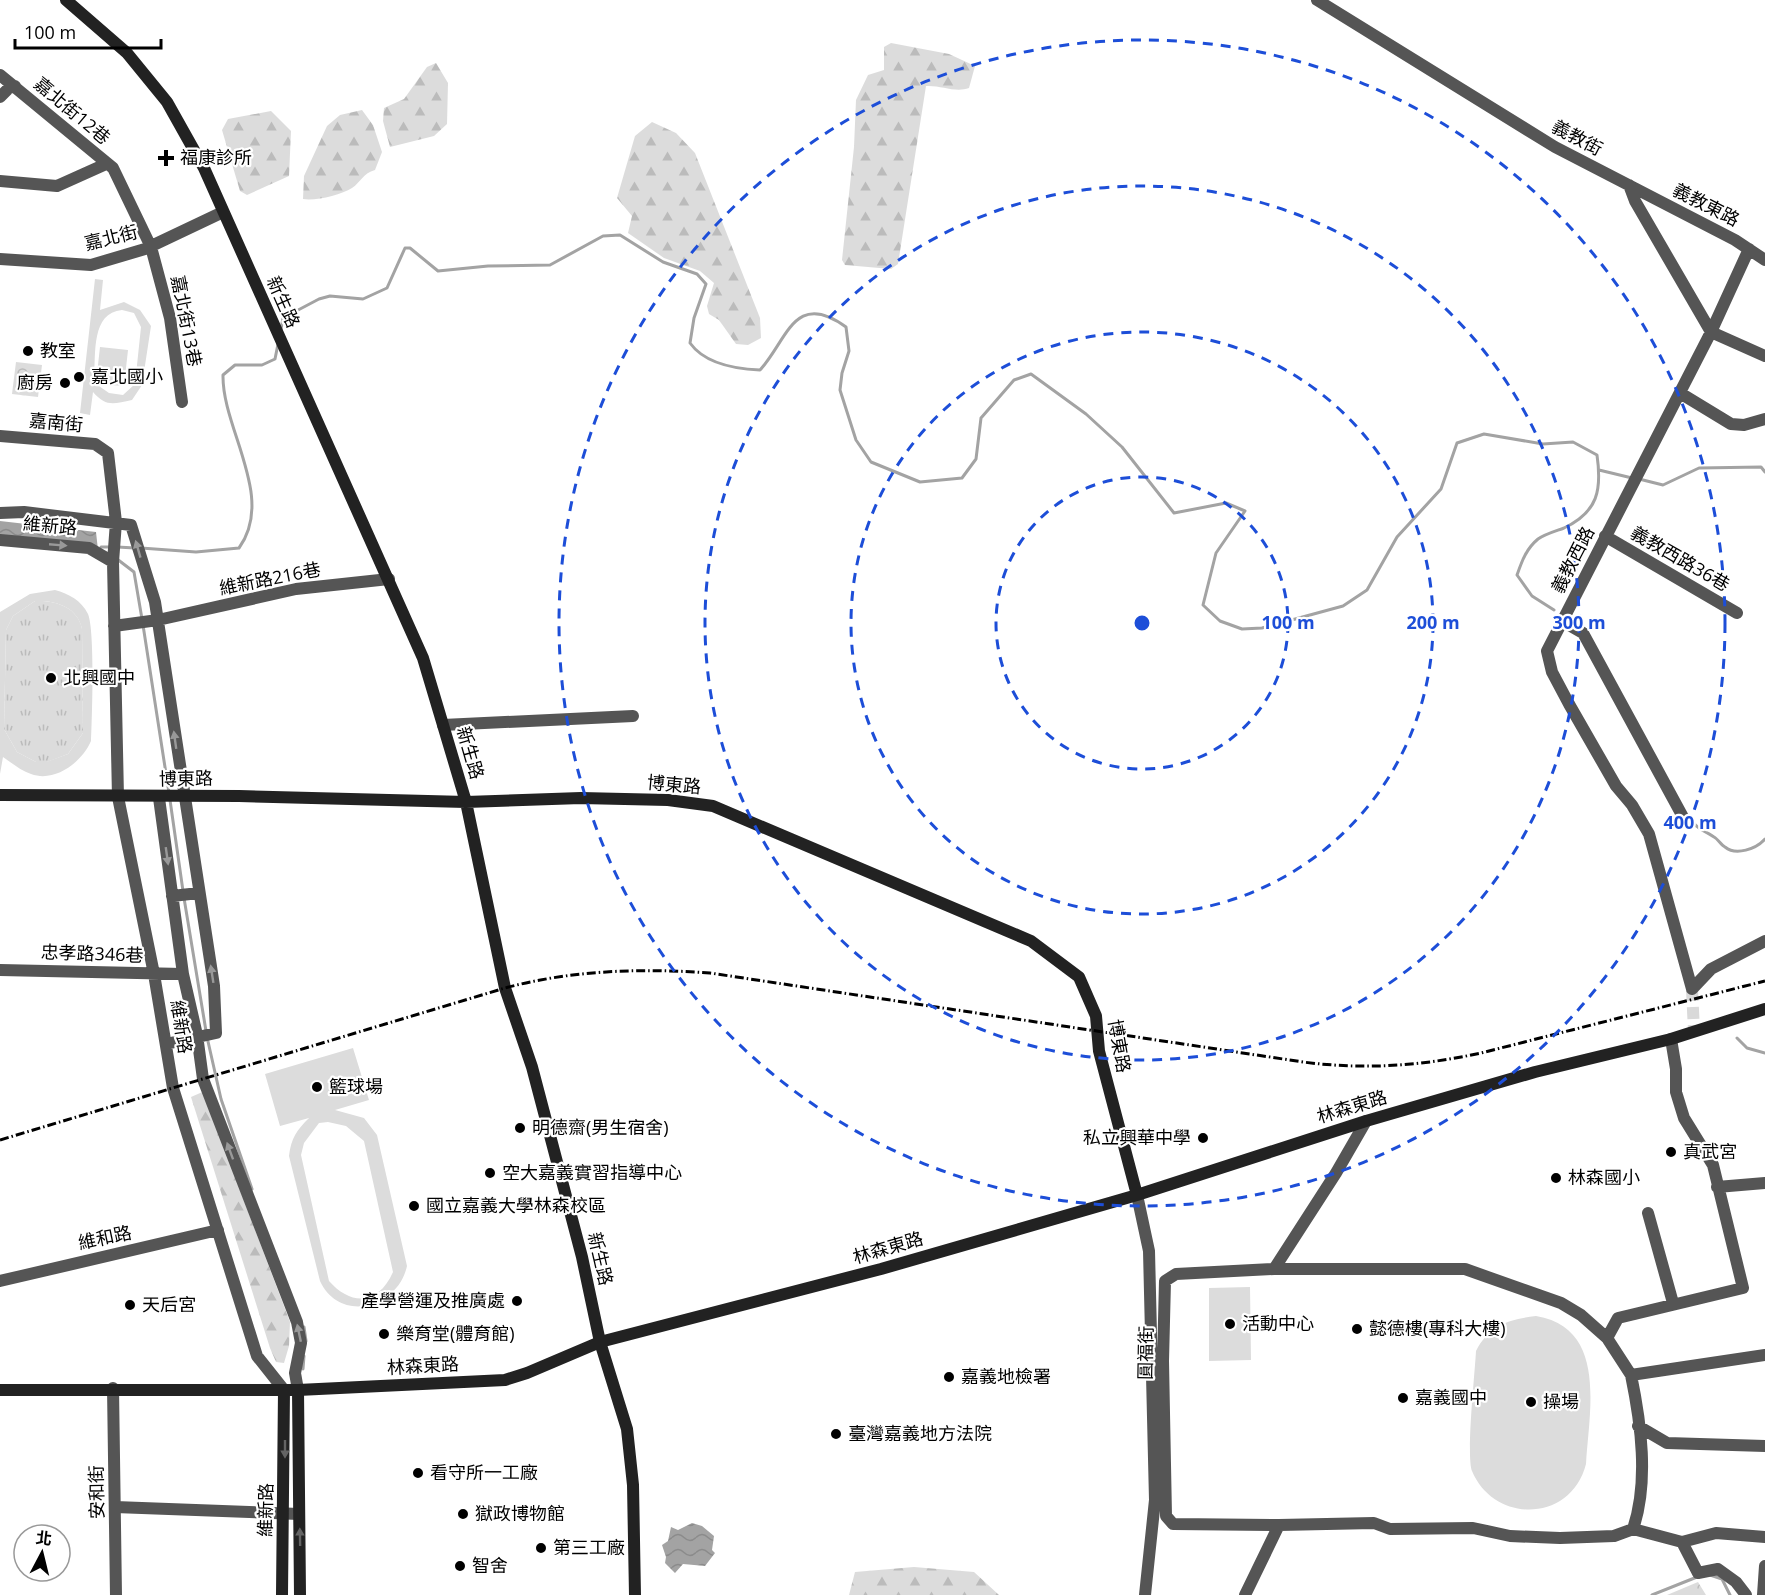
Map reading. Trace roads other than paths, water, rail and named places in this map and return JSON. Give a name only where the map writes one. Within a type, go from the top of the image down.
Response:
[{"type":"street","name":"新生路","points":[[66,0],[127,53],[167,102],[204,168],[417,639],[466,802],[505,988],[532,1067],[582,1257],[600,1342],[627,1429],[630,1446],[635,1595]]},
{"type":"street","name":"義教街","points":[[1317,0],[1555,147],[1629,185]]},
{"type":"street","name":"嘉北街12巷","points":[[0,75],[113,168],[151,247]]},
{"type":"street","points":[[0,97],[9,88],[15,86]]},
{"type":"street","name":"嘉北街12巷","points":[[0,181],[57,186],[106,164]]},
{"type":"street","name":"義教東路","points":[[1629,185],[1749,249],[1765,260]]},
{"type":"street","points":[[1629,185],[1635,201],[1711,332],[1765,356]]},
{"type":"street","name":"嘉北街","points":[[0,259],[91,265],[151,247],[223,212]]},
{"type":"street","name":"嘉北街13巷","points":[[151,247],[170,318],[182,402]]},
{"type":"street","name":"義教西路","points":[[1749,249],[1711,332],[1547,651],[1552,672],[1616,786],[1632,805],[1649,834],[1692,989],[1711,969],[1765,941]]},
{"type":"street","points":[[1680,393],[1731,424],[1744,425],[1765,419]]},
{"type":"street","name":"嘉南街","points":[[0,436],[95,444],[108,453],[116,522],[113,562]]},
{"type":"street","points":[[0,513],[24,512],[131,525],[155,602],[183,798],[214,986],[216,1033],[197,1035],[166,1044]]},
{"type":"street","name":"義教西路36巷","points":[[1605,536],[1737,613]]},
{"type":"street","name":"維新路","points":[[0,540],[88,548],[113,562],[118,797],[154,974],[173,1088],[257,1356],[284,1390],[285,1514],[282,1595]]},
{"type":"street","name":"維新路216巷","points":[[114,626],[158,620],[296,590],[389,579]]},
{"type":"street","points":[[1562,621],[1582,633],[1683,817]]},
{"type":"street","points":[[443,725],[633,716]]},
{"type":"street","name":"博東路","points":[[0,795],[159,798],[239,796],[466,802],[581,798],[668,800],[713,806],[1031,941],[1079,977],[1096,1016],[1099,1051],[1137,1194]]},
{"type":"street","points":[[159,798],[183,974],[204,1079],[297,1322],[301,1343],[294,1373],[298,1390]]},
{"type":"street","points":[[172,896],[199,893]]},
{"type":"street","name":"忠孝路346巷","points":[[0,970],[183,974]]},
{"type":"street","name":"林森東路","points":[[0,1390],[113,1388],[298,1390],[505,1380],[527,1374],[600,1342],[881,1269],[1137,1194],[1366,1121],[1536,1072],[1671,1039],[1765,1009]]},
{"type":"street","points":[[1607,1338],[1618,1318],[1743,1288],[1713,1165],[1684,1118],[1676,1092],[1676,1069],[1671,1039]]},
{"type":"street","points":[[1274,1269],[1336,1173],[1366,1121]]},
{"type":"street","points":[[1717,1187],[1765,1183]]},
{"type":"street","name":"圓福街","points":[[1137,1194],[1149,1251],[1155,1500],[1145,1595]]},
{"type":"street","points":[[1648,1212],[1673,1303]]},
{"type":"street","name":"維和路","points":[[0,1281],[218,1230]]},
{"type":"street","points":[[1274,1269],[1466,1269],[1561,1303],[1581,1315],[1607,1338],[1631,1375],[1638,1426],[1641,1499],[1633,1529]]},
{"type":"street","name":"圓福街","points":[[1274,1269],[1176,1274],[1165,1281],[1164,1441],[1166,1516],[1173,1524],[1279,1525]]},
{"type":"street","points":[[1631,1375],[1765,1355]]},
{"type":"street","name":"安和街","points":[[113,1388],[116,1595]]},
{"type":"street","name":"維新路","points":[[298,1390],[300,1595]]},
{"type":"street","points":[[1638,1426],[1667,1443],[1765,1446]]},
{"type":"street","points":[[115,1507],[299,1514]]},
{"type":"street","points":[[1245,1595],[1279,1525],[1374,1523],[1390,1530],[1473,1528],[1510,1536],[1560,1538],[1614,1536],[1633,1529],[1682,1542],[1716,1533],[1765,1537]]},
{"type":"street","points":[[1682,1542],[1698,1573],[1718,1569],[1736,1582],[1746,1595]]},
{"type":"street","points":[[1763,1595],[1765,1566]]},
{"type":"water","points":[[0,521],[96,532],[98,550],[0,537]]},
{"type":"water","points":[[692,1523],[702,1526],[714,1536],[712,1550],[715,1553],[705,1566],[683,1564],[675,1573],[665,1563],[666,1557],[662,1545],[668,1541],[671,1527],[678,1530]]},
{"type":"waterway","points":[[281,329],[283,318],[319,299],[330,296],[363,299],[387,288],[405,248],[410,248],[438,271],[488,266],[550,265],[603,236],[620,235],[663,262],[697,274],[706,284],[694,318],[690,343],[712,361],[731,367],[760,370],[785,334],[803,316],[814,314],[828,317],[846,327],[849,351],[842,373],[840,390],[856,440],[871,462],[920,482],[962,478],[976,459],[981,418],[1014,380],[1031,374],[1086,414],[1122,447],[1174,513],[1226,503],[1245,511],[1216,553],[1203,605],[1220,621],[1242,629],[1262,628],[1343,606],[1367,590],[1397,537],[1441,489],[1457,443],[1484,434],[1543,444],[1573,442],[1597,455],[1599,479],[1595,499],[1591,507],[1575,522],[1538,539],[1530,547],[1517,575],[1532,596],[1554,610]]},
{"type":"waterway","points":[[141,548],[196,552],[239,548],[249,528],[252,507],[250,485],[230,418],[223,375],[235,365],[262,365],[275,359],[278,344]]},
{"type":"waterway","points":[[1639,479],[1663,485],[1699,468],[1761,467],[1765,472]]},
{"type":"waterway","points":[[1599,470],[1632,478]]},
{"type":"waterway","points":[[101,547],[111,547]]},
{"type":"waterway","points":[[117,547],[135,548]]},
{"type":"waterway","points":[[117,559],[134,572],[142,619]]},
{"type":"waterway","points":[[143,625],[169,793]]},
{"type":"waterway","points":[[170,800],[183,891]]},
{"type":"waterway","points":[[1688,816],[1698,827],[1730,850],[1746,850],[1765,839]]},
{"type":"waterway","points":[[184,898],[206,1031]]},
{"type":"waterway","points":[[207,1037],[221,1099],[252,1189]]},
{"type":"waterway","points":[[1737,1038],[1747,1048],[1765,1053]]},
{"type":"waterway","points":[[304,1327],[306,1341]]},
{"type":"waterway","points":[[303,1369],[304,1356]]},
{"type":"waterway","points":[[1710,1575],[1722,1579],[1730,1595]]},
{"type":"waterway","points":[[1652,1595],[1697,1577]]},
{"type":"tunnel","points":[[1692,989],[1694,1031]]},
{"type":"railway","points":[[0,1140],[505,988],[581,974],[633,971],[710,973],[1303,1062],[1349,1066],[1415,1064],[1481,1053],[1765,981]]},
{"type":"place","name":"福康診所","points":[[166,158]]},
{"type":"place","name":"教室","points":[[28,351]]},
{"type":"place","name":"嘉北國小","points":[[79,377]]},
{"type":"place","name":"廚房","points":[[65,383]]},
{"type":"place","name":"北興國中","points":[[51,678]]},
{"type":"place","name":"籃球場","points":[[317,1087]]},
{"type":"place","name":"明德齋(男生宿舍)","points":[[520,1128]]},
{"type":"place","name":"私立興華中學","points":[[1203,1138]]},
{"type":"place","name":"真武宮","points":[[1671,1152]]},
{"type":"place","name":"空大嘉義實習指導中心","points":[[490,1173]]},
{"type":"place","name":"林森國小","points":[[1556,1178]]},
{"type":"place","name":"國立嘉義大學林森校區","points":[[414,1206]]},
{"type":"place","name":"產學營運及推廣處","points":[[517,1301]]},
{"type":"place","name":"天后宮","points":[[130,1305]]},
{"type":"place","name":"活動中心","points":[[1230,1324]]},
{"type":"place","name":"懿德樓(專科大樓)","points":[[1357,1329]]},
{"type":"place","name":"樂育堂(體育館)","points":[[384,1334]]},
{"type":"place","name":"嘉義地檢署","points":[[949,1377]]},
{"type":"place","name":"嘉義國中","points":[[1403,1398]]},
{"type":"place","name":"操場","points":[[1531,1402]]},
{"type":"place","name":"臺灣嘉義地方法院","points":[[836,1434]]},
{"type":"place","name":"看守所一工廠","points":[[418,1473]]},
{"type":"place","name":"獄政博物館","points":[[463,1514]]},
{"type":"place","name":"第三工廠","points":[[541,1548]]},
{"type":"place","name":"智舍","points":[[460,1566]]}]
